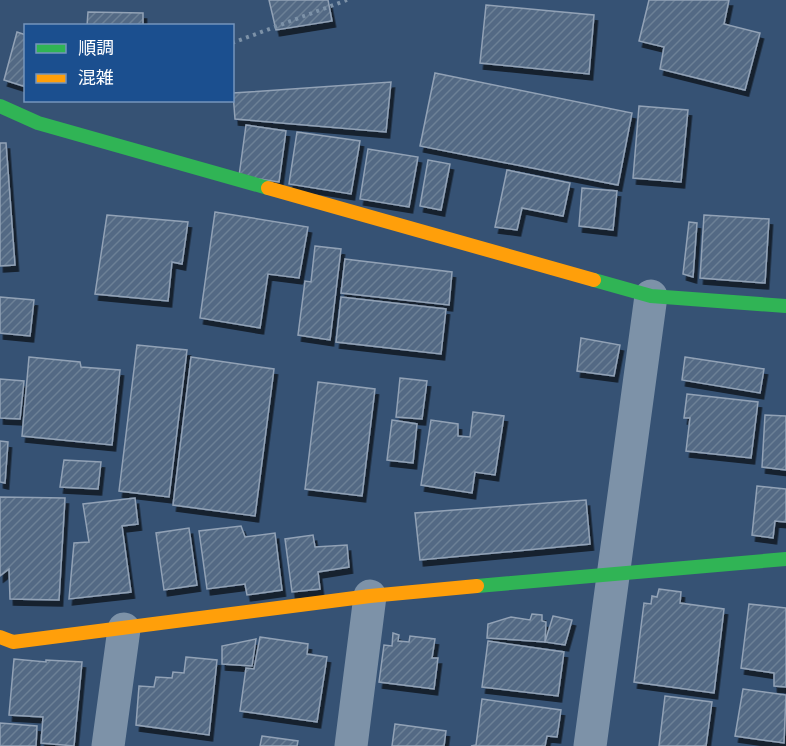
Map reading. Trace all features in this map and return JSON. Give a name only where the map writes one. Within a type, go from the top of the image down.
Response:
[{"type":"street","points":[[0,106],[38,123],[651,296],[786,306]]},
{"type":"street","points":[[590,746],[651,296]]},
{"type":"street","points":[[0,637],[13,642],[370,596],[786,559]]},
{"type":"street","points":[[351,746],[370,596]]},
{"type":"street","points":[[108,746],[124,629]]},
{"type":"path","points":[[234,42],[347,0]]},
{"type":"building","points":[[269,0],[328,0],[332,21],[276,30]]},
{"type":"building","points":[[649,0],[729,0],[724,24],[760,33],[745,90],[660,69],[664,47],[639,41]]},
{"type":"building","points":[[486,5],[594,15],[589,74],[480,63]]},
{"type":"building","points":[[88,12],[143,13],[143,24],[87,24]]},
{"type":"building","points":[[17,32],[24,34],[24,86],[4,80]]},
{"type":"building","points":[[435,73],[632,113],[618,185],[420,146]]},
{"type":"building","points":[[391,82],[386,132],[235,119],[234,93]]},
{"type":"building","points":[[639,106],[688,110],[681,182],[633,178]]},
{"type":"building","points":[[246,125],[286,131],[279,182],[239,176]]},
{"type":"building","points":[[297,132],[360,141],[351,194],[289,184]]},
{"type":"building","points":[[0,143],[6,143],[15,265],[0,266]]},
{"type":"building","points":[[368,149],[418,157],[409,207],[360,199]]},
{"type":"building","points":[[428,160],[450,164],[441,210],[420,206]]},
{"type":"building","points":[[507,170],[570,183],[563,216],[522,208],[517,230],[495,227]]},
{"type":"building","points":[[582,188],[617,191],[613,230],[579,226]]},
{"type":"building","points":[[215,212],[308,227],[299,278],[268,274],[260,328],[200,318]]},
{"type":"building","points":[[107,215],[188,222],[182,264],[172,262],[168,301],[95,294]]},
{"type":"building","points":[[704,215],[769,219],[765,283],[700,278]]},
{"type":"building","points":[[689,222],[697,223],[693,277],[683,274]]},
{"type":"building","points":[[315,246],[341,249],[330,340],[298,335],[305,281],[311,282]]},
{"type":"building","points":[[345,259],[452,272],[449,305],[341,293]]},
{"type":"building","points":[[0,297],[34,300],[30,336],[0,333]]},
{"type":"building","points":[[341,297],[446,309],[441,354],[336,342]]},
{"type":"building","points":[[581,338],[620,345],[614,376],[577,371]]},
{"type":"building","points":[[137,345],[187,350],[169,497],[119,491]]},
{"type":"building","points":[[29,357],[80,362],[81,367],[120,370],[112,445],[22,436]]},
{"type":"building","points":[[191,357],[274,369],[255,516],[173,505]]},
{"type":"building","points":[[685,357],[764,369],[760,393],[682,380]]},
{"type":"building","points":[[400,378],[427,381],[422,419],[396,417]]},
{"type":"building","points":[[0,379],[24,381],[20,419],[0,418]]},
{"type":"building","points":[[318,382],[375,389],[362,496],[305,489]]},
{"type":"building","points":[[687,394],[758,402],[751,458],[686,451],[690,418],[684,418]]},
{"type":"building","points":[[473,412],[504,416],[495,475],[475,472],[472,493],[421,485],[431,420],[458,424],[458,436],[470,437]]},
{"type":"building","points":[[765,415],[786,416],[786,470],[762,467]]},
{"type":"building","points":[[392,420],[417,424],[413,463],[387,460]]},
{"type":"building","points":[[0,441],[8,442],[5,483],[0,482]]},
{"type":"building","points":[[64,460],[101,462],[98,489],[60,487]]},
{"type":"building","points":[[757,486],[786,489],[786,522],[775,521],[773,538],[752,535]]},
{"type":"building","points":[[0,497],[65,498],[59,600],[10,599],[9,569],[0,576]]},
{"type":"building","points":[[135,498],[138,524],[122,526],[131,592],[69,599],[74,543],[89,542],[83,504]]},
{"type":"building","points":[[586,500],[590,544],[420,560],[415,513]]},
{"type":"building","points":[[241,526],[245,537],[275,533],[282,590],[247,595],[245,584],[207,589],[199,531]]},
{"type":"building","points":[[189,528],[197,585],[164,590],[156,533]]},
{"type":"building","points":[[313,535],[315,547],[347,545],[349,567],[318,572],[320,589],[292,592],[285,539]]},
{"type":"building","points":[[659,589],[681,592],[680,603],[724,609],[714,693],[634,682],[644,603],[651,604],[652,596],[657,597]]},
{"type":"building","points":[[749,604],[786,608],[786,687],[774,686],[774,673],[741,668]]},
{"type":"building","points":[[532,614],[542,615],[542,621],[546,622],[545,642],[487,638],[488,624],[511,617],[530,620]]},
{"type":"building","points":[[553,616],[572,620],[565,645],[545,642]]},
{"type":"building","points":[[393,633],[399,635],[398,641],[409,642],[410,636],[435,639],[432,658],[438,658],[434,689],[379,682],[384,645],[392,646]]},
{"type":"building","points":[[260,637],[308,644],[307,654],[327,657],[317,722],[240,711],[246,668],[254,669]]},
{"type":"building","points":[[256,639],[252,666],[222,664],[222,646]]},
{"type":"building","points":[[488,641],[564,652],[558,696],[482,687]]},
{"type":"building","points":[[186,657],[217,660],[209,735],[136,725],[139,686],[154,687],[156,677],[172,678],[173,672],[184,673]]},
{"type":"building","points":[[14,659],[82,662],[74,746],[41,743],[43,717],[9,715]]},
{"type":"building","points":[[743,689],[786,695],[784,743],[735,736]]},
{"type":"building","points":[[665,696],[712,702],[706,746],[659,746]]},
{"type":"building","points":[[482,699],[561,710],[557,737],[547,736],[545,746],[471,746],[476,745]]},
{"type":"building","points":[[0,723],[37,726],[36,746],[0,746]]},
{"type":"building","points":[[395,724],[446,731],[444,746],[392,746]]},
{"type":"building","points":[[262,736],[298,741],[297,746],[260,746]]},
{"type":"traffic: fast","points":[[0,106],[38,123],[268,188]]},
{"type":"traffic: fast","points":[[594,280],[651,296],[786,306]]},
{"type":"traffic: fast","points":[[477,586],[786,559]]},
{"type":"traffic: slow","points":[[268,188],[594,280]]},
{"type":"traffic: slow","points":[[0,637],[13,642],[370,596],[477,586]]}]
